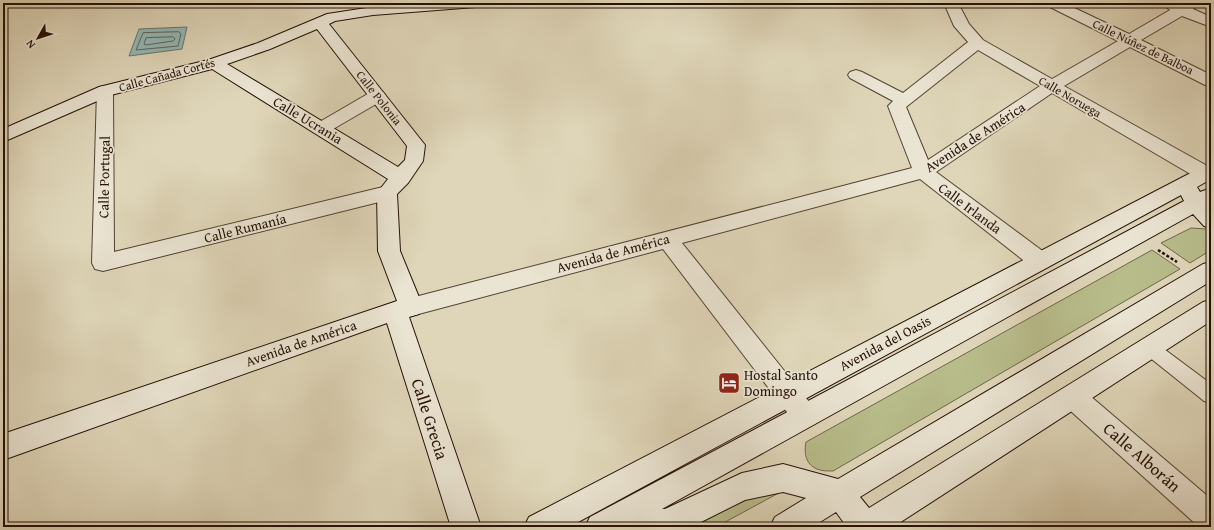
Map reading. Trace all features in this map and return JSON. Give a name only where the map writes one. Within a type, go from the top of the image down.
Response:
[{"type":"street","name":"Calle Cañada Cortés","points":[[3,136],[105,91],[214,63],[264,46],[326,19],[372,11],[476,3]]},
{"type":"street","name":"Calle Noruega","points":[[951,3],[962,26],[977,43],[1052,86],[1203,192]]},
{"type":"street","name":"Calle Núñez de Balboa","points":[[1053,3],[1211,81]]},
{"type":"street","points":[[1166,3],[1187,6],[1211,23]]},
{"type":"street","name":"Avenida de América","points":[[3,447],[403,309],[923,172],[1052,86],[1187,6]]},
{"type":"street","name":"Calle Polonia","points":[[326,19],[377,96],[416,144],[414,161],[401,178]]},
{"type":"street","points":[[923,172],[897,106],[977,43]]},
{"type":"street","name":"Calle Ucrania","points":[[214,63],[322,128],[401,178]]},
{"type":"street","points":[[856,75],[905,100]]},
{"type":"street","name":"Calle Portugal","points":[[103,263],[105,91]]},
{"type":"street","points":[[322,128],[377,96]]},
{"type":"street","name":"Calle Irlanda","points":[[923,172],[1040,261]]},
{"type":"street","points":[[387,193],[401,178]]},
{"type":"street","name":"Avenida del Oasis","points":[[606,524],[1137,236],[1203,192]]},
{"type":"street","name":"Avenida del Oasis","points":[[538,527],[1040,261],[1203,192]]},
{"type":"street","name":"Calle Rumanía","points":[[103,263],[387,193]]},
{"type":"street","name":"Calle Grecia","points":[[387,193],[389,251],[403,309],[466,527]]},
{"type":"street","points":[[667,239],[806,416]]},
{"type":"street","points":[[785,527],[1205,273]]},
{"type":"street","points":[[606,524],[666,524],[742,487],[783,478],[840,494],[865,527],[1211,309]]},
{"type":"street","name":"Calle Alborán","points":[[1073,397],[1211,518]]},
{"type":"lane","points":[[1150,348],[1211,395]]},
{"type":"path","points":[[1137,236],[1205,273]]},
{"type":"green space","points":[[1191,228],[1206,229],[1211,232],[1211,250],[1190,263],[1161,243]]},
{"type":"green space","points":[[1152,250],[1180,269],[833,471],[819,470],[813,467],[808,461],[805,454],[806,442]]},
{"type":"green space","points":[[788,488],[716,527],[684,527],[738,494]]},
{"type":"water","points":[[187,27],[182,49],[129,56],[139,29]]},
{"type":"place","name":"Hostal Santo Domingo","points":[[729,383]]}]
